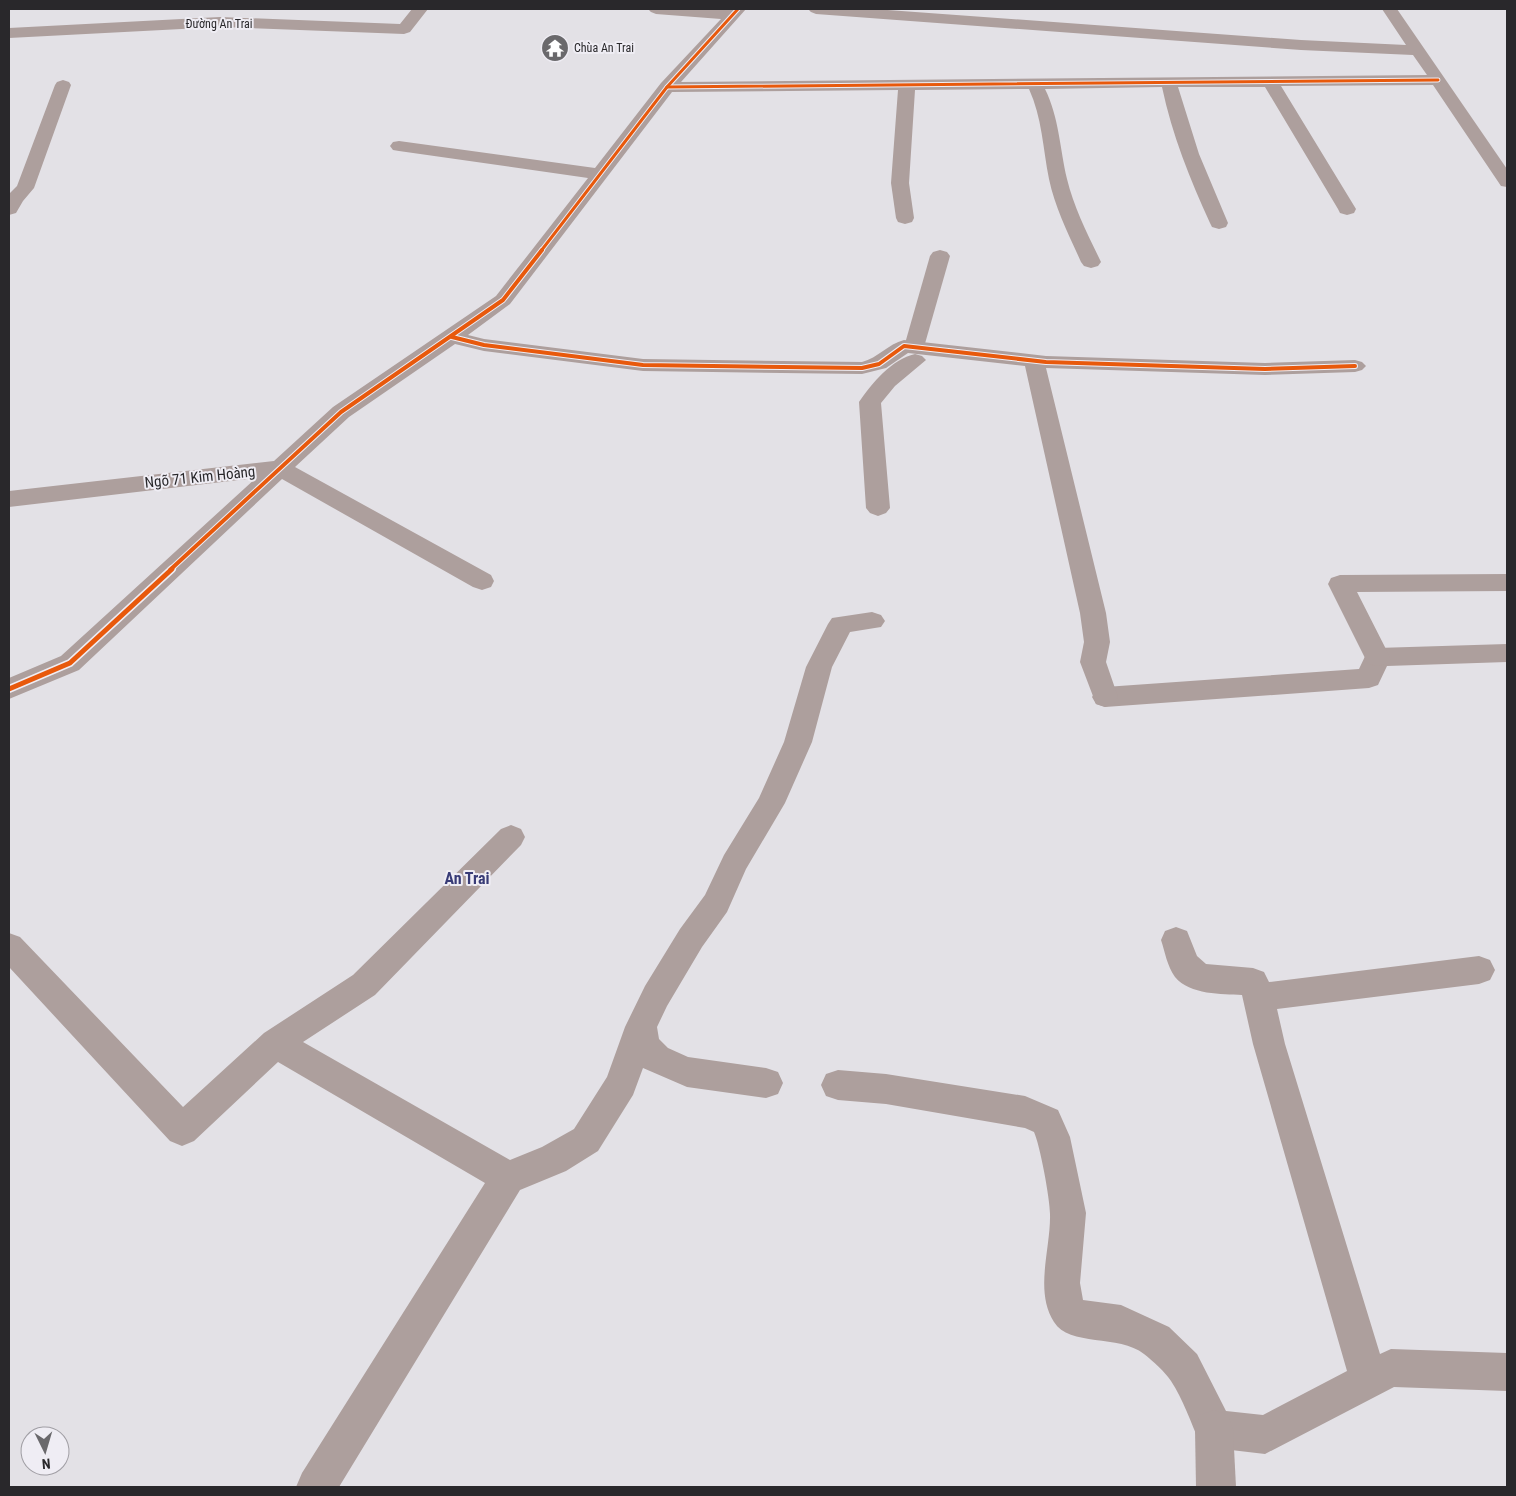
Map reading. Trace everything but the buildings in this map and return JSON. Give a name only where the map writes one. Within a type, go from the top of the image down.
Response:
[{"type":"street","name":"Đường An Trai","points":[[9,33],[220,22],[404,29],[420,9]]},
{"type":"street","points":[[656,9],[735,12]]},
{"type":"street","points":[[816,9],[1301,45],[1418,50]]},
{"type":"street","points":[[1390,9],[1507,182]]},
{"type":"street","points":[[9,689],[70,663],[342,412],[503,300],[667,87],[735,12]]},
{"type":"street","points":[[667,87],[1438,80]]},
{"type":"street","points":[[1270,81],[1347,209]]},
{"type":"street","points":[[1169,82],[1188,147],[1219,223]]},
{"type":"street","points":[[1034,83],[1042,96],[1061,191],[1074,228],[1091,262]]},
{"type":"street","points":[[9,209],[15,198],[25,188],[63,85]]},
{"type":"street","points":[[905,218],[900,184],[907,85]]},
{"type":"street","points":[[399,146],[600,174]]},
{"type":"street","points":[[878,508],[870,402],[887,381],[916,361],[914,347],[940,256]]},
{"type":"street","points":[[452,337],[484,345],[643,365],[862,368],[879,364],[904,346],[1034,361],[1265,369],[1356,366]]},
{"type":"street","points":[[1034,361],[1093,613],[1098,642],[1093,662],[1105,697],[1370,678],[1377,656],[1340,584],[1507,582]]},
{"type":"street","points":[[280,468],[482,581]]},
{"type":"street","name":"Ngõ 71 Kim Hoàng","points":[[9,499],[280,468]]},
{"type":"street","points":[[316,1487],[508,1178],[554,1159],[586,1140],[620,1084],[641,1027],[656,996],[691,938],[716,902],[734,864],[771,803],[798,742],[819,668],[841,624],[872,621]]},
{"type":"street","points":[[1377,656],[1507,654]]},
{"type":"street","points":[[9,946],[182,1130],[275,1043],[364,985],[511,837]]},
{"type":"street","points":[[1176,940],[1187,968],[1199,976],[1212,979],[1253,982],[1257,989],[1269,1044],[1369,1380]]},
{"type":"street","points":[[1258,997],[1480,970]]},
{"type":"street","points":[[641,1027],[644,1045],[656,1059],[687,1072],[766,1083]]},
{"type":"street","points":[[275,1043],[508,1178]]},
{"type":"street","points":[[838,1085],[886,1089],[1025,1112],[1046,1121],[1053,1137],[1058,1173],[1068,1213],[1062,1283],[1067,1310],[1077,1319],[1121,1324],[1156,1340],[1184,1367],[1214,1429],[1216,1487]]},
{"type":"street","points":[[1214,1429],[1265,1435],[1390,1368],[1507,1372]]},
{"type":"cycle path","points":[[9,689],[70,663],[341,412],[503,300],[667,87],[738,9]]},
{"type":"cycle path","points":[[667,87],[1438,80]]},
{"type":"cycle path","points":[[452,337],[484,345],[643,365],[862,368],[879,364],[904,346],[1046,362],[1265,369],[1355,366]]},
{"type":"place","name":"Chùa An Trai","points":[[555,48]]},
{"type":"district","name":"An Trai","points":[[467,878]]}]
